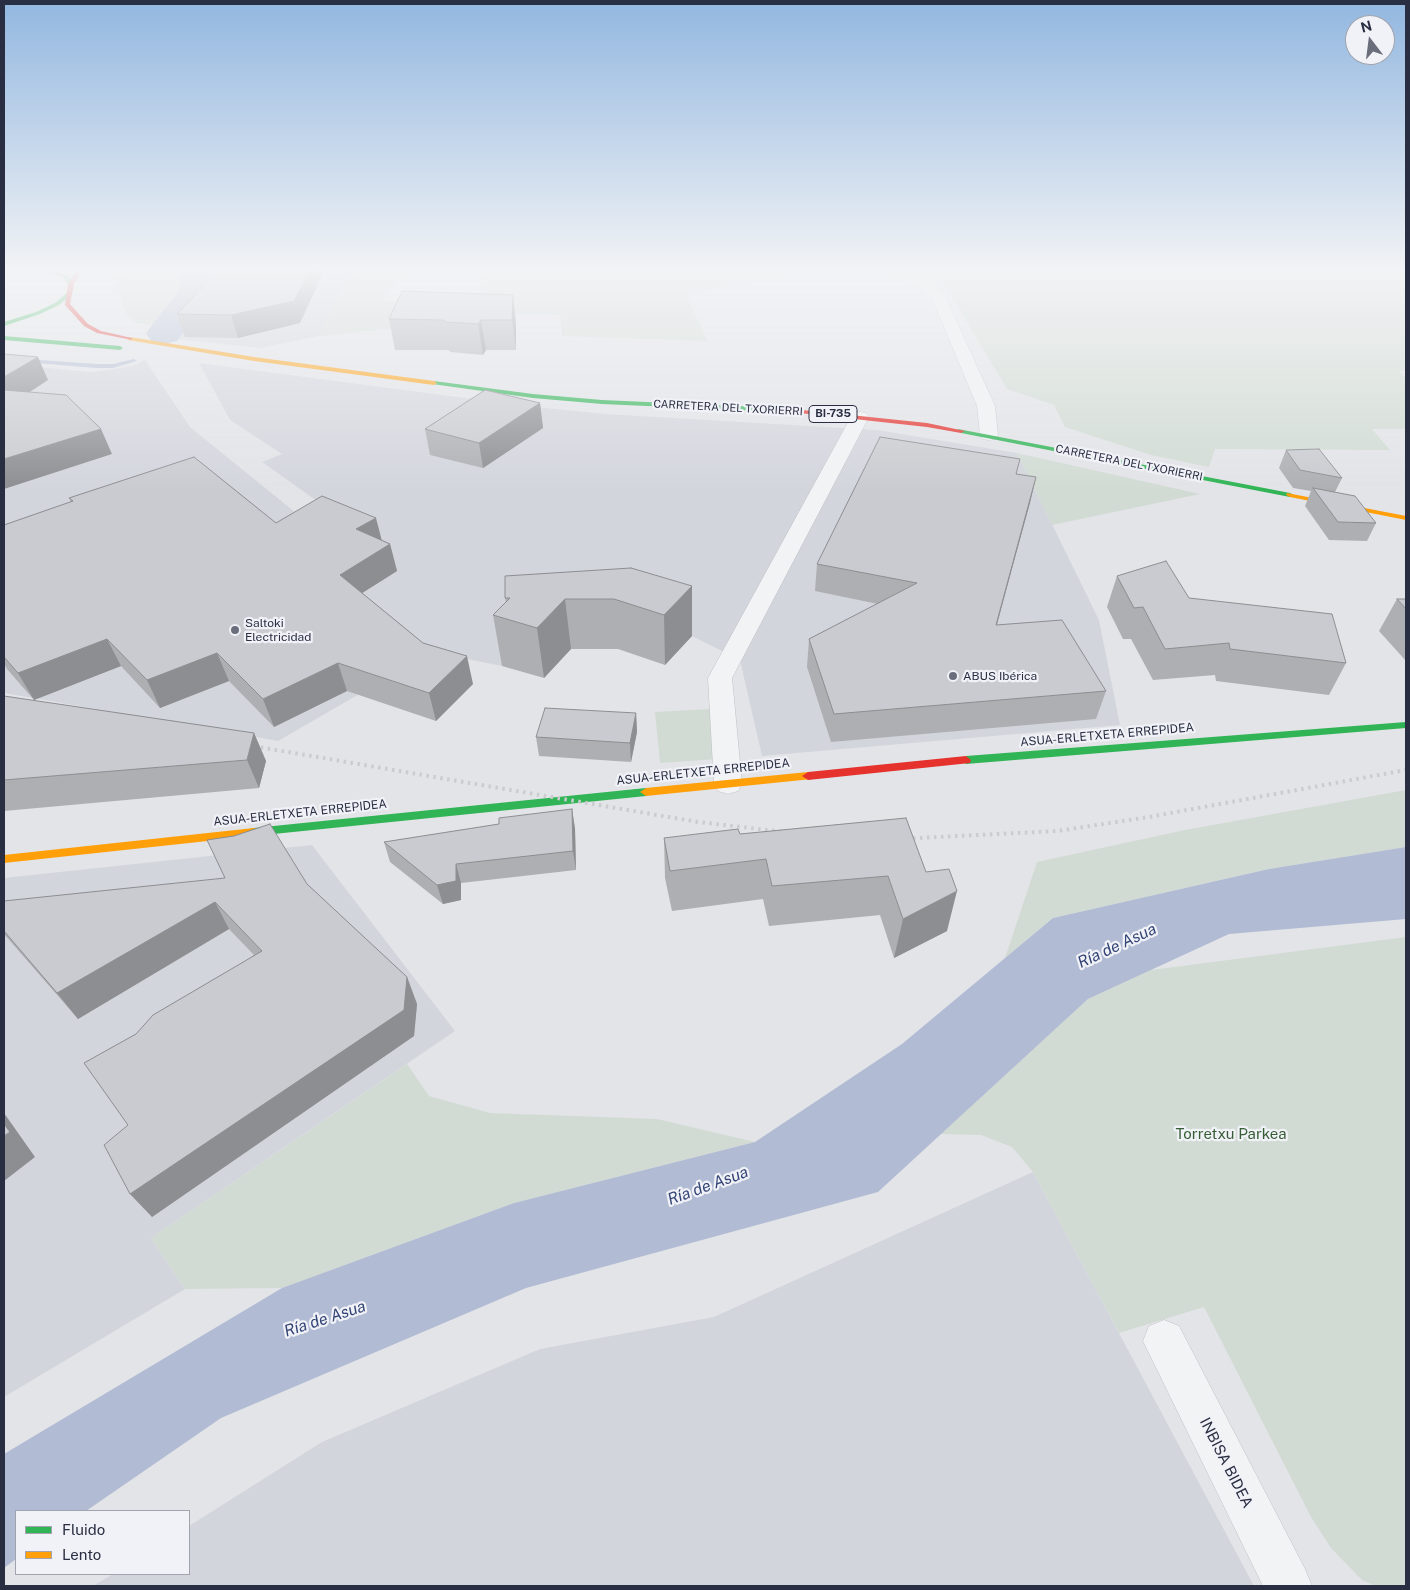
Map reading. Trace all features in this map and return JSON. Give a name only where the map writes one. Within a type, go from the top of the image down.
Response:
[{"type":"main road","name":"BI-735","points":[[60,343],[219,358],[254,359]]},
{"type":"main road","name":"BI-735","points":[[158,343],[254,359]]},
{"type":"main road","name":"CARRETERA DEL TXORIERRI","points":[[254,359],[533,396],[602,402],[789,410],[860,417],[989,435],[1406,518]]},
{"type":"main road","name":"ASUA-ERLETXETA ERREPIDEA","points":[[4,859],[344,822],[944,762],[1406,724]]},
{"type":"street","points":[[959,343],[986,406],[989,435]]},
{"type":"street","points":[[728,784],[720,678],[860,417]]},
{"type":"street","name":"INBISA BIDEA","points":[[1164,1341],[1288,1586]]},
{"type":"shaded area","points":[[215,343],[284,343],[260,348]]},
{"type":"shaded area","points":[[145,360],[190,427],[317,530],[338,516],[262,462],[282,454],[230,420],[199,363],[525,406],[606,414],[877,430],[1017,453],[1099,620],[1120,725],[762,756],[740,660],[692,636],[634,617],[502,666],[432,652],[278,741],[4,693],[4,364],[93,372],[133,366]]},
{"type":"shaded area","points":[[312,845],[455,1031],[151,1238],[185,1289],[4,1397],[4,878]]},
{"type":"shaded area","points":[[1033,1172],[1254,1586],[93,1586],[111,1575],[190,1575],[190,1525],[322,1442],[540,1349],[714,1317]]},
{"type":"green space","points":[[980,343],[1406,343],[1406,371],[1399,371],[1406,378],[1406,429],[1372,429],[1390,450],[1215,449],[1209,467],[1151,455],[1065,427],[1054,405],[1007,389]]},
{"type":"green space","points":[[1017,453],[1200,494],[1052,525]]},
{"type":"green space","points":[[710,709],[717,759],[660,763],[655,712]]},
{"type":"green space","points":[[1406,790],[1406,847],[1269,869],[1053,918],[1005,958],[1037,862],[1185,830]]},
{"type":"green space","name":"Torretxu Parkea","points":[[1406,937],[1406,1586],[1376,1586],[1362,1580],[1331,1548],[1311,1517],[1204,1307],[1119,1333],[1033,1172],[1012,1147],[981,1135],[941,1134],[1088,999],[1151,970]]},
{"type":"green space","points":[[407,1064],[429,1096],[490,1113],[657,1119],[755,1142],[514,1203],[282,1288],[185,1289],[151,1238]]},
{"type":"water","name":"Ría de Asua","points":[[1406,847],[1406,919],[1229,934],[1088,999],[878,1192],[526,1288],[221,1418],[87,1510],[15,1510],[15,1560],[4,1568],[4,1454],[282,1288],[514,1203],[755,1142],[902,1044],[1053,918],[1269,869]]},
{"type":"building","points":[[4,354],[38,357],[4,377]]},
{"type":"building","points":[[4,390],[66,395],[101,429],[4,459]]},
{"type":"building","points":[[485,390],[540,403],[479,443],[425,429]]},
{"type":"building","points":[[880,437],[1020,459],[1016,474],[1036,477],[996,625],[1062,620],[1106,691],[834,714],[809,639],[917,583],[817,564]]},
{"type":"building","points":[[1319,449],[1342,478],[1300,470],[1286,450]]},
{"type":"building","name":"Saltoki Electricidad","points":[[194,457],[276,523],[322,496],[376,518],[356,529],[390,544],[340,575],[423,643],[467,656],[429,693],[338,663],[263,699],[217,653],[147,680],[107,639],[18,673],[4,657],[4,525],[73,501],[69,498]]},
{"type":"building","points":[[1313,488],[1355,496],[1376,523],[1338,522]]},
{"type":"building","points":[[1166,561],[1189,598],[1332,614],[1346,663],[1230,649],[1229,643],[1165,649],[1143,607],[1134,608],[1117,576]]},
{"type":"building","points":[[631,568],[692,586],[664,615],[614,599],[565,599],[537,628],[493,615],[510,598],[505,598],[505,576]]},
{"type":"building","points":[[1397,599],[1406,599],[1406,609]]},
{"type":"building","points":[[4,696],[254,733],[247,760],[4,780]]},
{"type":"building","points":[[545,708],[636,713],[630,743],[536,737]]},
{"type":"building","points":[[572,809],[573,851],[456,864],[456,881],[437,885],[384,842],[499,824],[499,818]]},
{"type":"building","points":[[906,818],[926,872],[949,869],[957,891],[903,919],[888,876],[772,886],[766,859],[670,871],[664,838],[738,829],[740,834]]},
{"type":"building","points":[[270,824],[307,884],[407,977],[404,1010],[130,1194],[104,1145],[128,1125],[84,1063],[136,1034],[153,1015],[262,951],[215,902],[57,993],[4,931],[4,901],[225,878],[207,840],[234,836]]},
{"type":"building","points":[[4,1124],[10,1132],[4,1136]]},
{"type":"waterway","points":[[26,361],[96,366],[113,366],[134,361]]},
{"type":"railway","points":[[247,745],[698,822],[785,832]]},
{"type":"railway","points":[[899,839],[1057,831],[1149,817],[1406,770]]},
{"type":"traffic: fast","points":[[64,343],[120,348]]},
{"type":"traffic: fast","points":[[434,383],[533,396],[602,402],[783,410]]},
{"type":"traffic: fast","points":[[961,431],[1290,495]]},
{"type":"traffic: fast","points":[[966,760],[1406,725]]},
{"type":"traffic: fast","points":[[254,832],[646,792]]},
{"type":"traffic: slow","points":[[156,343],[254,359],[434,383]]},
{"type":"traffic: slow","points":[[1290,495],[1406,518]]},
{"type":"traffic: slow","points":[[646,792],[808,776]]},
{"type":"traffic: slow","points":[[4,859],[254,832]]},
{"type":"traffic: jam","points":[[783,410],[927,425],[961,431]]},
{"type":"traffic: jam","points":[[808,776],[966,760]]},
{"type":"place","name":"Saltoki Electricidad","points":[[235,630]]},
{"type":"place","name":"ABUS Ibérica","points":[[953,676]]}]
